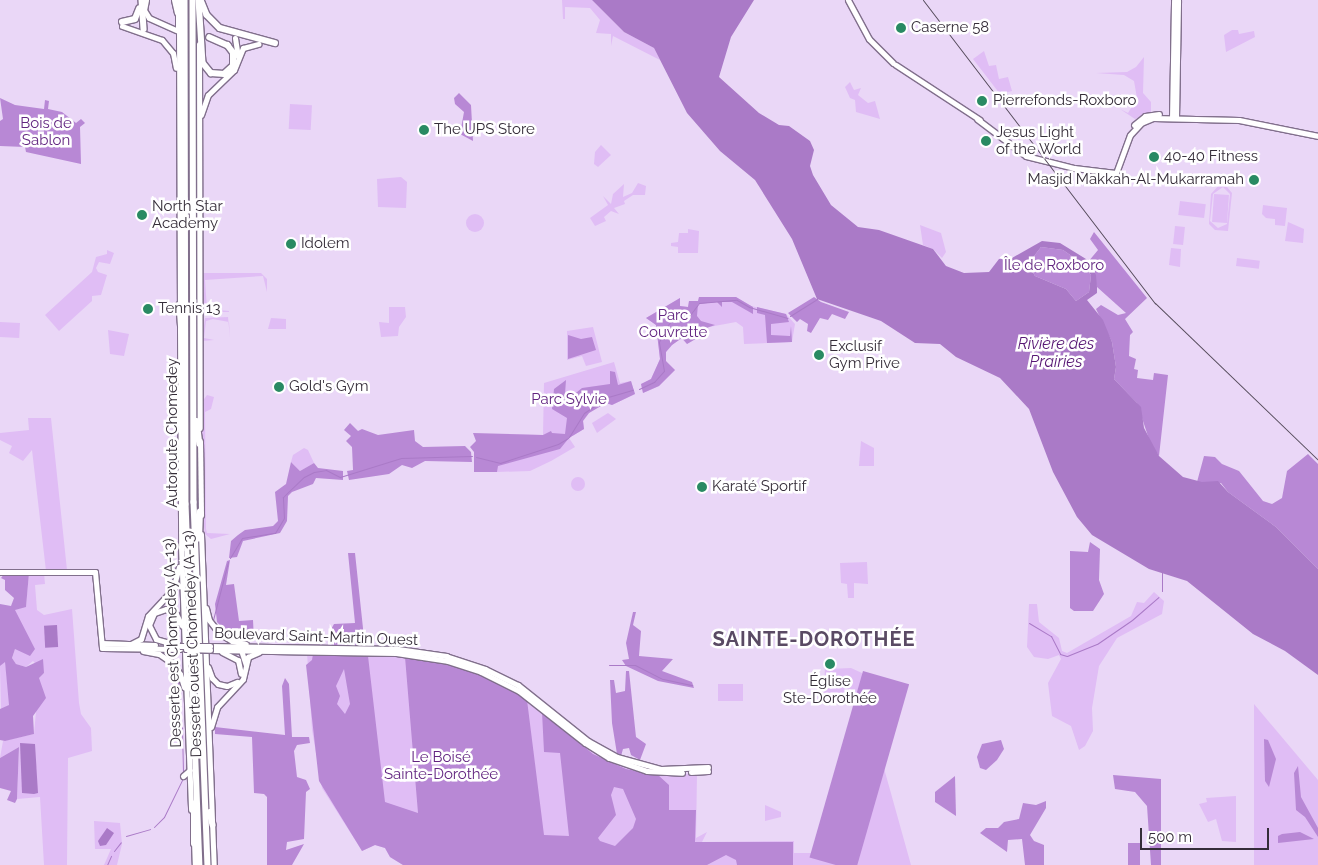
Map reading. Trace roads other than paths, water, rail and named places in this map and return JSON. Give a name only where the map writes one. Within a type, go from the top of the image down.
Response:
[{"type":"highway","points":[[122,24],[135,19],[142,0]]},
{"type":"highway","points":[[176,29],[179,0]]},
{"type":"highway","name":"Autoroute Chomedey","points":[[185,0],[187,543],[193,781],[200,865]]},
{"type":"highway","name":"Autoroute Chomedey","points":[[193,0],[194,394],[208,865]]},
{"type":"highway","points":[[200,0],[199,41],[206,69],[215,74],[224,74],[233,66],[233,53],[226,45],[210,38]]},
{"type":"highway","points":[[200,0],[208,17],[222,29],[276,43]]},
{"type":"highway","points":[[140,8],[144,29]]},
{"type":"highway","points":[[180,306],[185,376]]},
{"type":"highway","points":[[194,394],[200,444]]},
{"type":"highway","points":[[200,512],[200,583]]},
{"type":"highway","points":[[204,769],[213,825]]},
{"type":"highway","points":[[193,781],[194,844]]},
{"type":"main road","points":[[146,0],[144,9],[149,18],[176,29]]},
{"type":"main road","name":"Desserte est Chomedey (A-13)","points":[[174,0],[179,96],[178,238],[182,646],[190,770],[183,776],[193,781]]},
{"type":"main road","points":[[848,0],[869,39],[894,64],[952,102],[963,113],[977,119],[1033,158],[1089,171],[1116,173],[1123,148],[1138,124],[1151,118],[1174,116]]},
{"type":"main road","points":[[1174,0],[1174,116]]},
{"type":"main road","points":[[1174,116],[1178,0]]},
{"type":"main road","points":[[122,24],[154,35],[168,46],[175,61],[179,96]]},
{"type":"main road","points":[[235,38],[238,60]]},
{"type":"main road","name":"Desserte ouest Chomedey (A-13)","points":[[199,41],[200,512]]},
{"type":"main road","points":[[199,123],[208,95],[233,71],[243,48],[258,44]]},
{"type":"main road","points":[[894,64],[903,61]]},
{"type":"main road","points":[[905,79],[911,76]]},
{"type":"main road","points":[[923,83],[929,80]]},
{"type":"main road","points":[[933,97],[938,93]]},
{"type":"main road","points":[[952,102],[958,99]]},
{"type":"main road","points":[[1089,171],[1108,171],[1115,167],[1122,143],[1138,120],[1149,115],[1244,120],[1318,134]]},
{"type":"main road","points":[[130,646],[141,639],[149,615],[175,584],[181,547]]},
{"type":"main road","name":"Boulevard Saint-Martin Ouest","points":[[0,572],[95,572],[102,646],[182,646],[209,649],[404,650],[449,657],[485,669],[518,686],[547,705],[587,740],[617,757],[661,769],[708,769]]},
{"type":"main road","points":[[200,583],[208,615],[216,631],[232,641],[263,649]]},
{"type":"main road","name":"Desserte ouest Chomedey (A-13)","points":[[200,583],[209,649],[209,745],[214,865]]},
{"type":"main road","points":[[166,609],[177,615],[182,646],[159,641],[151,634],[149,622],[156,612],[166,609]]},
{"type":"main road","points":[[144,628],[150,647]]},
{"type":"main road","points":[[130,646],[160,655],[176,667],[184,684],[188,722]]},
{"type":"main road","points":[[240,648],[246,666]]},
{"type":"main road","points":[[209,649],[231,655],[239,661],[242,674],[235,683],[225,686],[215,682],[209,649]]},
{"type":"main road","points":[[209,745],[215,712],[242,680],[250,656],[263,649]]},
{"type":"main road","points":[[194,844],[195,865]]},
{"type":"water","name":"Rivière des Prairies","points":[[592,0],[754,0],[731,37],[719,77],[759,113],[779,125],[789,126],[810,141],[814,150],[810,166],[813,175],[831,205],[858,227],[879,230],[933,249],[946,266],[964,273],[989,272],[999,259],[1012,258],[1042,241],[1060,243],[1086,259],[1096,275],[1097,287],[1097,293],[1087,300],[1103,320],[1112,342],[1116,367],[1114,379],[1141,407],[1144,428],[1159,456],[1183,477],[1202,482],[1218,481],[1228,492],[1276,527],[1318,569],[1318,675],[1285,651],[1253,634],[1187,581],[1149,569],[1092,535],[1077,517],[1053,472],[1029,409],[1000,378],[956,357],[940,344],[915,343],[881,321],[817,299],[792,239],[755,180],[720,151],[687,113],[654,48],[624,32]],"holes":[[[1041,247],[1063,250],[1076,259],[1091,275],[1089,292],[1076,301],[1066,289],[1035,276],[1028,264]]]},
{"type":"water","points":[[57,625],[58,647],[45,648],[44,626]]},
{"type":"water","points":[[20,743],[35,744],[38,793],[22,793]]},
{"type":"water","points":[[107,828],[114,833],[106,845],[100,846],[98,841]]},
{"type":"waterway","points":[[790,316],[817,299]]},
{"type":"waterway","points":[[690,315],[699,303],[737,300],[749,307],[787,318]]},
{"type":"waterway","points":[[639,389],[654,382],[664,371],[659,342],[664,330],[671,321],[688,315]]},
{"type":"waterway","points":[[569,437],[584,413],[608,397],[633,390]]},
{"type":"waterway","points":[[476,457],[500,463],[558,444],[568,438]]},
{"type":"waterway","points":[[230,558],[242,538],[275,533],[284,518],[283,497],[304,477],[314,472],[326,470],[340,477],[401,458],[472,456]]},
{"type":"waterway","points":[[213,620],[228,562]]},
{"type":"waterway","points":[[1162,572],[1162,591]]},
{"type":"waterway","points":[[1029,623],[1051,636],[1060,654],[1067,656],[1097,644],[1132,620],[1158,597]]},
{"type":"waterway","points":[[609,665],[635,665],[663,679],[692,685]]},
{"type":"waterway","points":[[176,703],[180,698],[177,675]]},
{"type":"waterway","points":[[174,704],[173,715],[182,728],[183,773]]},
{"type":"waterway","points":[[154,827],[164,817],[183,778]]},
{"type":"waterway","points":[[126,836],[150,829]]},
{"type":"waterway","points":[[114,851],[121,842]]},
{"type":"waterway","points":[[107,865],[111,856]]},
{"type":"tram line","points":[[923,0],[1155,303],[1318,460]]},
{"type":"place","name":"Caserne 58","points":[[901,28]]},
{"type":"place","name":"Pierrefonds-Roxboro","points":[[982,101]]},
{"type":"place","name":"The UPS Store","points":[[424,130]]},
{"type":"place","name":"Jesus Light of the World","points":[[986,141]]},
{"type":"place","name":"40-40 Fitness","points":[[1154,157]]},
{"type":"place","name":"Masjid Makkah-Al-Mukarramah","points":[[1254,180]]},
{"type":"place","name":"North Star Academy","points":[[142,215]]},
{"type":"place","name":"Idolem","points":[[291,244]]},
{"type":"place","name":"Tennis 13","points":[[148,309]]},
{"type":"place","name":"Exclusif Gym Prive","points":[[819,355]]},
{"type":"place","name":"Gold's Gym","points":[[279,387]]},
{"type":"place","name":"Karaté Sportif","points":[[702,487]]},
{"type":"place","name":"Église Ste-Dorothée","points":[[830,664]]},
{"type":"district","name":"SAINTE-DOROTHÉE","points":[[814,639]]},
{"type":"park label","name":"Bois de Sablon","points":[[46,132]]},
{"type":"park label","name":"Île de Roxboro","points":[[1054,266]]},
{"type":"park label","name":"Parc Couvrette","points":[[673,324]]},
{"type":"park label","name":"Parc Sylvie","points":[[569,400]]},
{"type":"park label","name":"Le Boisé Sainte-Dorothée","points":[[441,766]]}]
